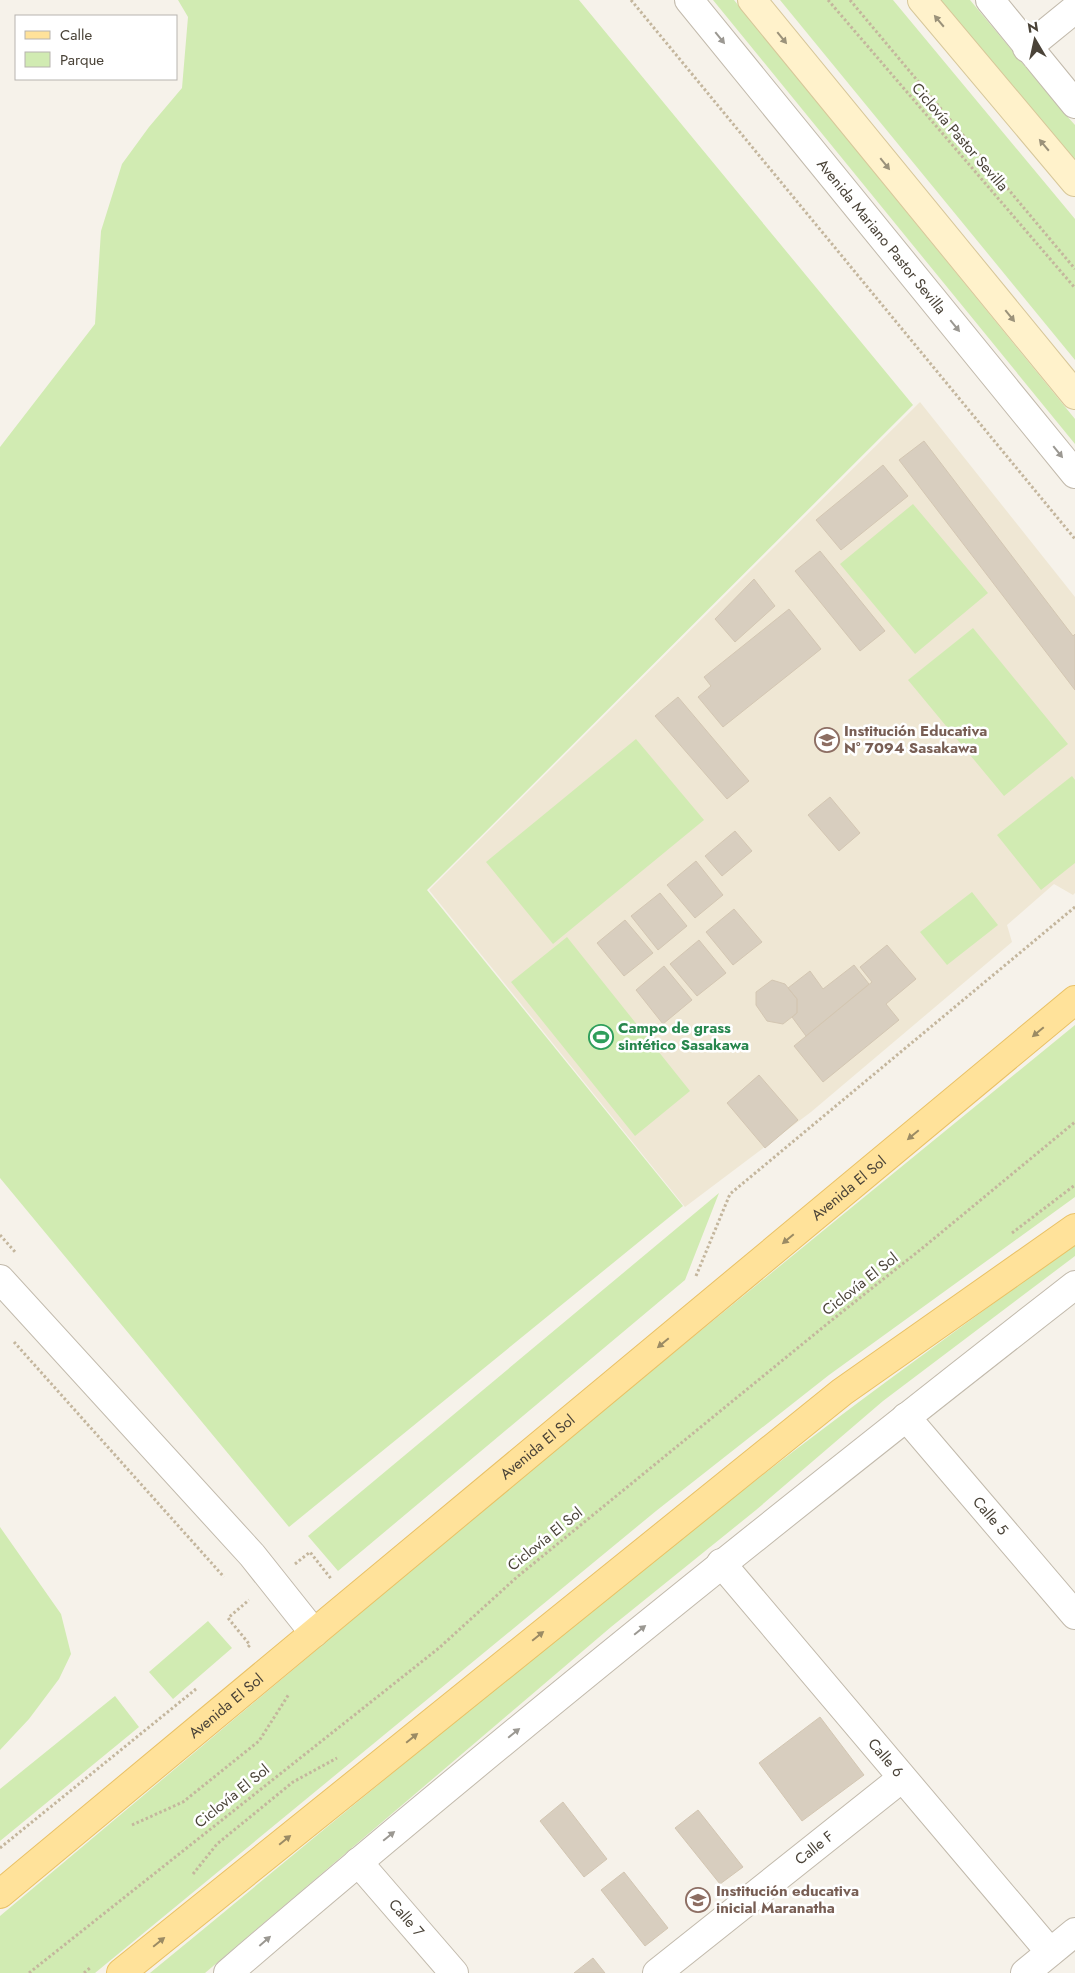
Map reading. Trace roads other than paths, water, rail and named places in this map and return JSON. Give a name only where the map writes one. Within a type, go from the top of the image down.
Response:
[{"type":"main road","points":[[752,0],[1075,395]]},
{"type":"main road","points":[[922,0],[1075,182]]},
{"type":"main road","name":"Avenida El Sol","points":[[0,1894],[1075,1000]]},
{"type":"main road","points":[[121,1973],[842,1392],[1075,1228]]},
{"type":"street","name":"Avenida Mariano Pastor Sevilla","points":[[689,0],[1075,474]]},
{"type":"street","points":[[990,0],[1027,48],[1075,104]]},
{"type":"street","points":[[1027,48],[1075,9]]},
{"type":"street","points":[[0,1279],[252,1555],[314,1632]]},
{"type":"street","points":[[228,1973],[358,1862],[721,1564],[1075,1285]]},
{"type":"street","name":"Calle 5","points":[[906,1417],[1075,1615]]},
{"type":"street","name":"Calle 6","points":[[721,1564],[1050,1952]]},
{"type":"street","name":"Calle F","points":[[657,1973],[902,1778]]},
{"type":"street","name":"Calle 7","points":[[358,1862],[454,1973]]},
{"type":"street","points":[[1025,1973],[1075,1932]]},
{"type":"place","name":"Institución Educativa N° 7094 Sasakawa","points":[[827,740]]},
{"type":"place","name":"Campo de grass sintético Sasakawa","points":[[601,1037]]},
{"type":"place","name":"Institución educativa inicial Maranatha","points":[[698,1900]]}]
